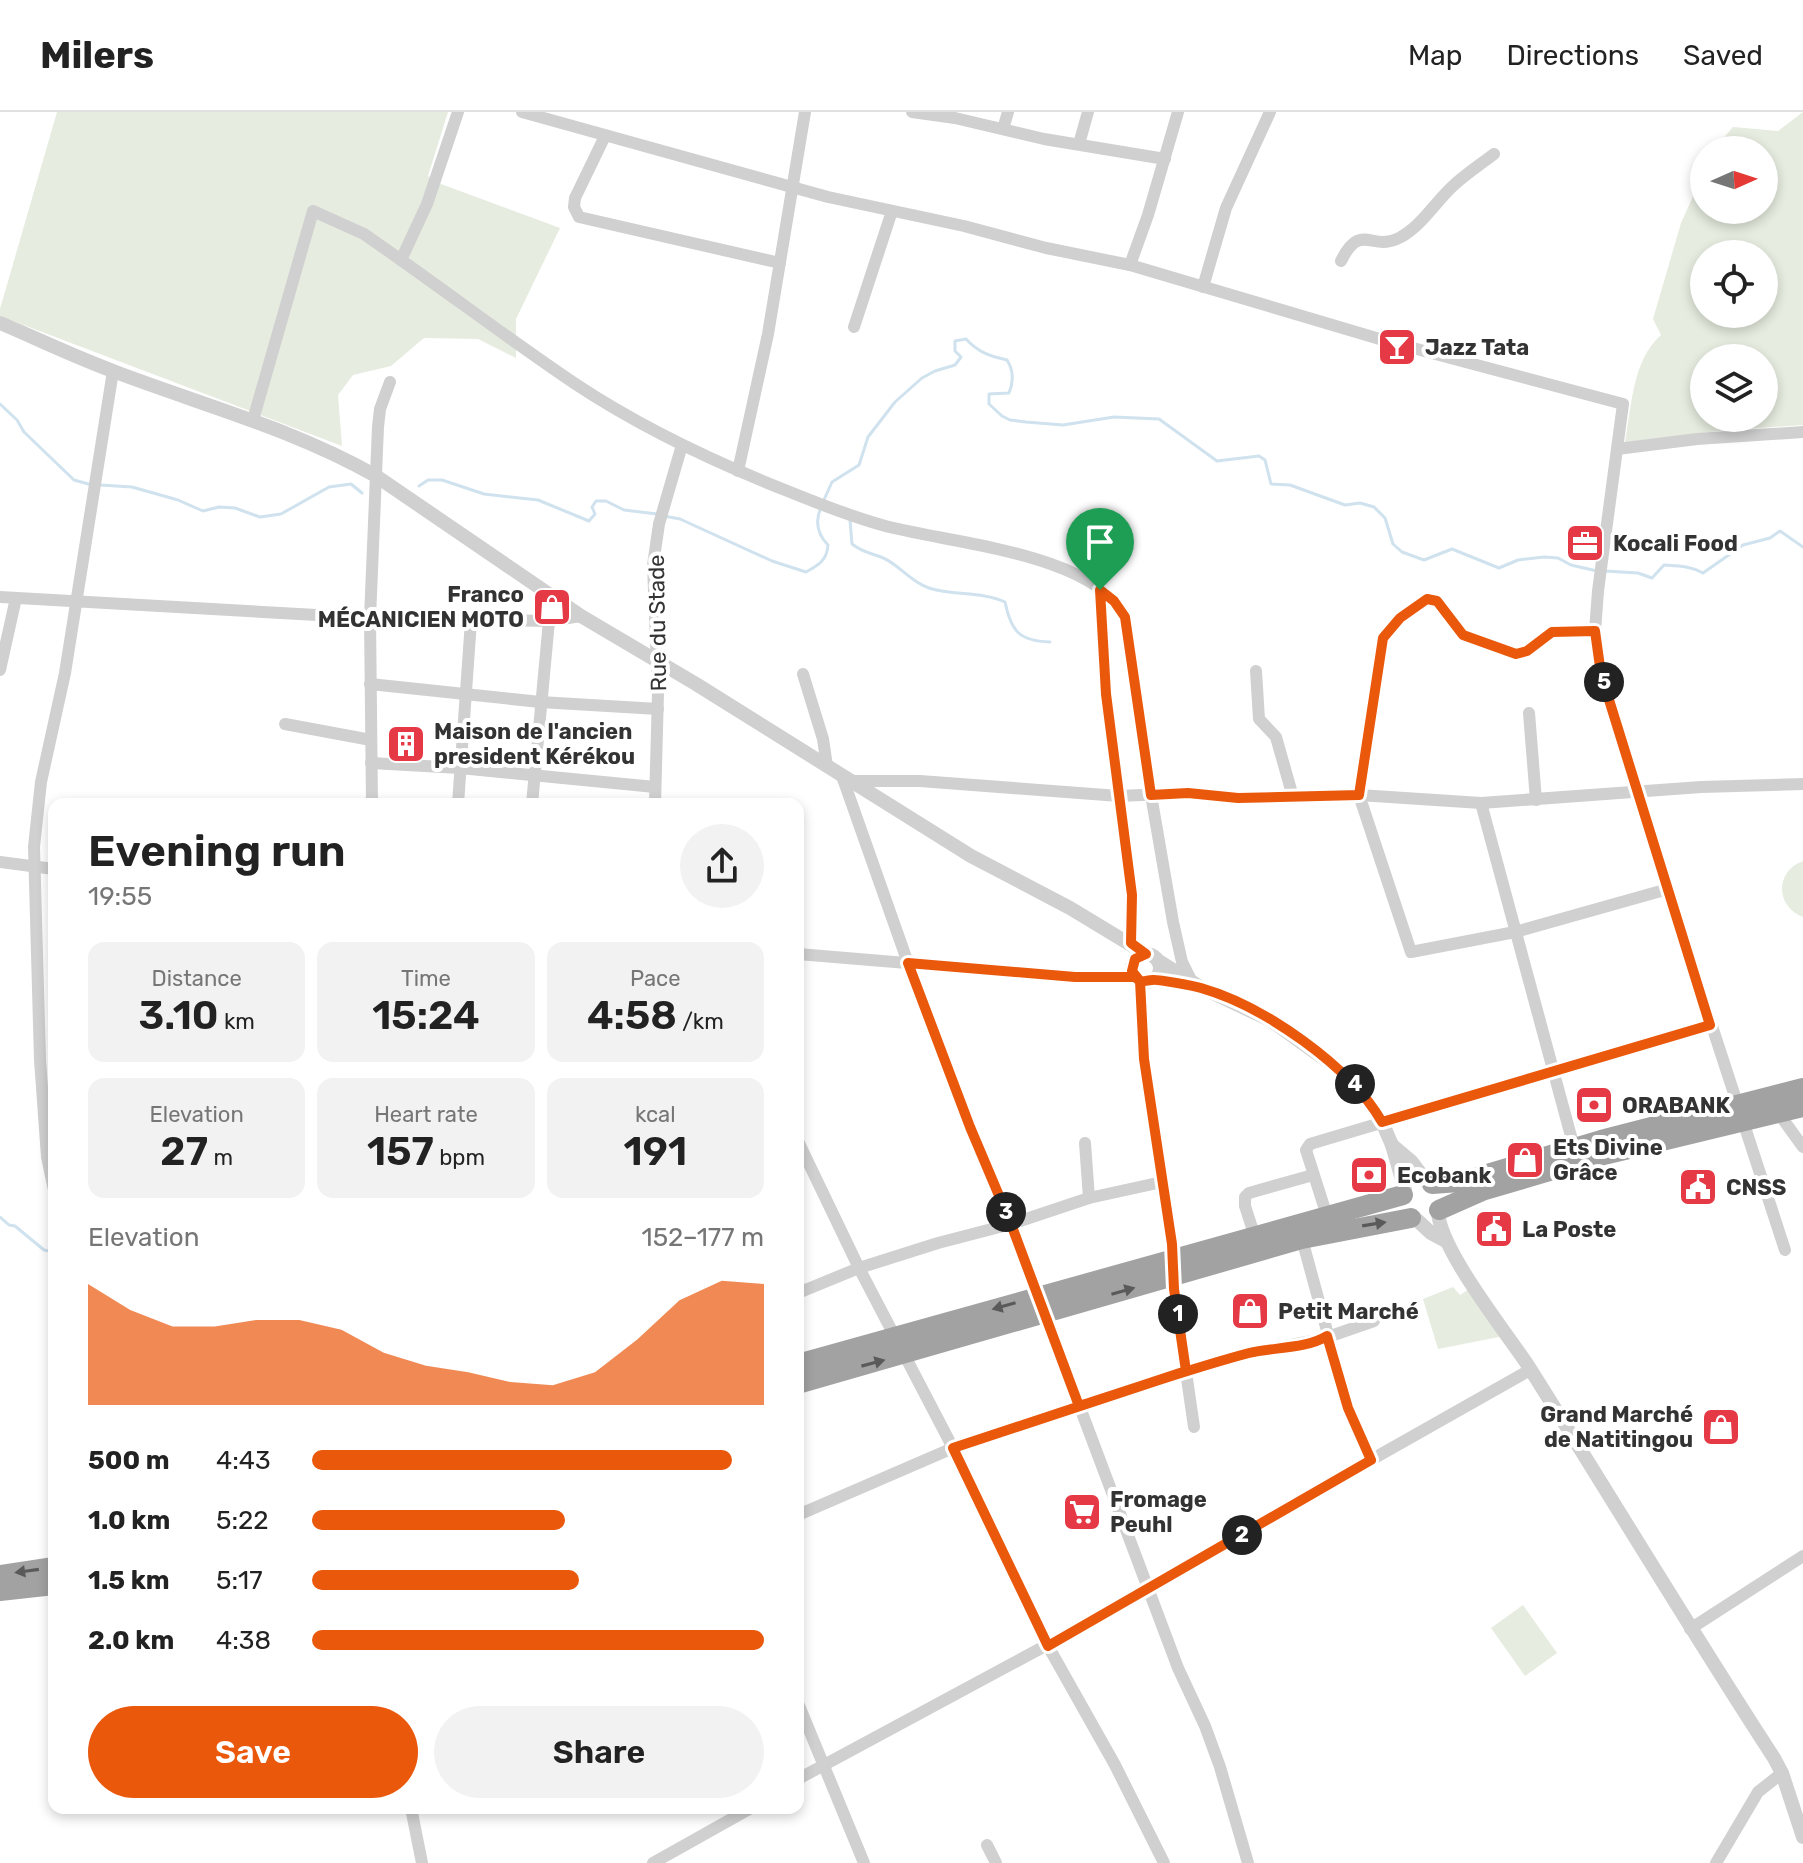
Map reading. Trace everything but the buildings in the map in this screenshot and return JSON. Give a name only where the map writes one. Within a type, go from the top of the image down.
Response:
[{"type":"highway","points":[[1414,1219],[1402,1205],[1404,1193],[1412,1183],[1460,1182],[1576,1156],[1774,1105],[1803,1088]]},
{"type":"highway","points":[[1774,1105],[1803,1107]]},
{"type":"highway","points":[[804,1382],[899,1346],[1172,1268],[1361,1226],[1430,1219],[1438,1210],[1482,1191],[1576,1156]]},
{"type":"highway","points":[[1429,1183],[1441,1198],[1438,1210]]},
{"type":"highway","points":[[1172,1268],[1255,1237],[1404,1193]]},
{"type":"highway","points":[[804,1363],[899,1346]]},
{"type":"highway","points":[[0,1575],[48,1568]]},
{"type":"highway","points":[[0,1591],[48,1586]]},
{"type":"street","points":[[401,260],[427,204],[458,112]]},
{"type":"street","points":[[522,112],[792,187],[1130,265],[1383,340],[1623,404],[1598,591],[1595,631],[1601,674],[1710,1025],[1785,1250]]},
{"type":"street","points":[[738,471],[761,373],[805,112]]},
{"type":"street","points":[[912,112],[955,115],[1003,129],[1165,159]]},
{"type":"street","points":[[1003,129],[1008,112]]},
{"type":"street","points":[[1079,144],[1088,112]]},
{"type":"street","points":[[1130,265],[1178,112]]},
{"type":"street","points":[[1203,287],[1226,208],[1270,112]]},
{"type":"street","points":[[605,136],[575,198],[574,207],[579,217],[780,263]]},
{"type":"street","points":[[1341,261],[1348,246],[1355,241],[1390,241],[1411,230],[1454,185],[1494,154]]},
{"type":"street","points":[[253,420],[313,211],[364,234],[575,383],[682,445],[738,471],[862,520],[1034,558],[1071,573],[1100,590],[1114,601],[1125,617],[1178,950],[1196,985]]},
{"type":"street","points":[[854,327],[892,211]]},
{"type":"street","points":[[0,323],[113,371],[253,420],[347,460],[376,476],[581,616],[971,856],[1131,943],[1196,985],[1259,1014],[1325,1057],[1364,1094],[1392,1145],[1404,1193]]},
{"type":"street","points":[[48,1131],[40,1060],[33,866],[41,782],[65,673],[113,371]]},
{"type":"street","points":[[372,798],[370,618],[376,476],[380,409],[390,382]]},
{"type":"street","points":[[1617,449],[1697,439],[1803,432]]},
{"type":"street","name":"Rue du Stade","points":[[655,798],[658,662],[653,565],[657,532],[682,445]]},
{"type":"street","points":[[1100,590],[1106,694],[1132,895],[1131,943]]},
{"type":"street","points":[[0,597],[370,618],[549,621],[581,616]]},
{"type":"street","points":[[0,670],[16,598]]},
{"type":"street","points":[[1595,631],[1552,632],[1527,651],[1516,654],[1463,635],[1437,601],[1427,599],[1400,618],[1383,638],[1359,795],[1411,952],[1515,932],[1668,889]]},
{"type":"street","points":[[458,798],[471,621]]},
{"type":"street","points":[[532,798],[549,621]]},
{"type":"street","points":[[1256,671],[1259,719],[1276,737],[1293,797]]},
{"type":"street","points":[[803,674],[823,739],[827,766]]},
{"type":"street","points":[[370,684],[540,702],[658,709]]},
{"type":"street","points":[[1529,713],[1536,800]]},
{"type":"street","points":[[285,724],[371,740]]},
{"type":"street","points":[[371,763],[460,768],[655,787]]},
{"type":"street","points":[[846,778],[1119,796],[1188,793],[1238,798],[1359,795],[1481,803],[1715,786],[1803,784]]},
{"type":"street","points":[[846,778],[908,963],[970,1127],[1011,1224],[1178,1668],[1210,1740],[1248,1863]]},
{"type":"street","points":[[1481,803],[1576,1156]]},
{"type":"street","points":[[0,862],[48,868]]},
{"type":"street","points":[[804,954],[1196,985]]},
{"type":"street","points":[[1152,957],[1135,959],[1132,965],[1143,979],[1144,1059],[1194,1427]]},
{"type":"street","points":[[1143,979],[1159,973],[1152,957]]},
{"type":"street","points":[[1327,1216],[1307,1146],[1455,1099],[1555,1073],[1710,1025]]},
{"type":"street","points":[[1774,1105],[1803,1147]]},
{"type":"street","points":[[1085,1143],[1089,1198]]},
{"type":"street","points":[[1392,1145],[1411,1161],[1429,1183]]},
{"type":"street","points":[[804,1160],[953,1448],[1048,1646],[1115,1765],[1164,1863]]},
{"type":"street","points":[[1255,1237],[1245,1197],[1249,1193],[1313,1175]]},
{"type":"street","points":[[804,1291],[859,1268],[1089,1198],[1162,1182]]},
{"type":"street","points":[[1438,1210],[1438,1224],[1447,1241],[1782,1773],[1803,1837]]},
{"type":"street","points":[[1414,1219],[1447,1241]]},
{"type":"street","points":[[1302,1239],[1348,1408],[1371,1460]]},
{"type":"street","points":[[804,1512],[953,1448],[1186,1371],[1253,1352],[1303,1344],[1374,1321]]},
{"type":"street","points":[[804,1775],[1149,1590],[1530,1370]]},
{"type":"street","points":[[1690,1629],[1803,1556]]},
{"type":"street","points":[[804,1718],[864,1863]]},
{"type":"street","points":[[1716,1863],[1758,1792],[1782,1773]]},
{"type":"street","points":[[412,1814],[422,1863]]},
{"type":"street","points":[[653,1863],[740,1814]]},
{"type":"street","points":[[987,1845],[996,1863]]},
{"type":"shaded area","points":[[57,112],[448,112],[428,176],[441,184],[560,228],[516,319],[516,358],[478,339],[424,338],[391,366],[353,375],[338,395],[342,446],[0,316]]},
{"type":"shaded area","points":[[1803,112],[1803,425],[1778,427],[1778,344],[1690,344],[1690,432],[1710,432],[1625,442],[1639,371],[1644,357],[1661,335],[1653,319],[1681,223],[1690,203],[1690,224],[1778,224],[1778,136],[1725,136],[1733,127],[1778,131]]},
{"type":"shaded area","points":[[1803,861],[1803,917],[1787,905],[1782,889],[1787,872]]},
{"type":"shaded area","points":[[1453,1287],[1460,1295],[1472,1287],[1504,1336],[1438,1349],[1423,1299]]},
{"type":"shaded area","points":[[1523,1605],[1557,1653],[1525,1676],[1491,1628]]},
{"type":"waterway","points":[[823,502],[832,482],[859,465],[868,437],[895,402],[922,378],[955,365],[961,357],[955,351],[955,341],[966,339],[989,355],[1007,360],[1012,376],[1009,393],[989,394],[989,404],[1010,420],[1063,425],[1114,417],[1159,419],[1217,461],[1259,456],[1265,460],[1271,484],[1290,485],[1345,505],[1360,503],[1374,507],[1385,518],[1393,544],[1402,552],[1424,560],[1452,549],[1499,568],[1518,560],[1544,557],[1558,558],[1571,565],[1597,571]]},
{"type":"waterway","points":[[0,404],[74,480],[92,485]]},
{"type":"waterway","points":[[419,486],[428,480],[442,480],[484,494],[538,500],[589,521],[595,514],[592,507],[596,501],[606,501],[624,510],[657,514]]},
{"type":"waterway","points":[[100,485],[132,487],[178,500],[203,511],[219,507],[235,508],[260,517],[281,514],[329,487],[351,484],[362,493]]},
{"type":"waterway","points":[[664,516],[680,519],[772,561],[806,572],[822,562],[826,555],[828,545],[818,527],[821,507]]},
{"type":"waterway","points":[[850,520],[852,544],[856,547],[887,560],[929,588],[987,596],[1005,602],[1010,620],[1018,632],[1024,637],[1050,642]]},
{"type":"waterway","points":[[1605,571],[1638,573],[1652,578],[1664,565],[1703,573],[1743,545],[1770,538],[1780,531],[1803,547]]},
{"type":"waterway","points":[[0,1217],[48,1251]]},
{"type":"place","name":"Jazz Tata","points":[[1397,347]]},
{"type":"place","name":"Kocali Food","points":[[1585,543]]},
{"type":"place","name":"Franco MÉCANICIEN MOTO","points":[[552,607]]},
{"type":"place","name":"Maison de l'ancien president Kérékou","points":[[406,744]]},
{"type":"place","name":"ORABANK","points":[[1594,1105]]},
{"type":"place","name":"Ets Divine Grâce","points":[[1525,1160]]},
{"type":"place","name":"Ecobank","points":[[1369,1175]]},
{"type":"place","name":"CNSS","points":[[1698,1187]]},
{"type":"place","name":"La Poste","points":[[1494,1229]]},
{"type":"place","name":"Petit Marché","points":[[1250,1311]]},
{"type":"place","name":"Grand Marché de Natitingou","points":[[1721,1427]]},
{"type":"place","name":"Fromage Peuhl","points":[[1082,1512]]},
{"type":"route","points":[[1100,590],[1106,694],[1132,895],[1131,943],[1146,954],[1135,959],[1132,971],[1140,981],[1144,1059],[1172,1244],[1174,1289],[1186,1371],[953,1448],[1048,1646],[1371,1460],[1348,1408],[1327,1336],[1303,1344],[1253,1352],[1186,1371],[1079,1406],[908,963],[1075,977],[1135,977],[1140,981],[1200,987],[1270,1020],[1325,1057],[1364,1094],[1382,1122],[1710,1025],[1601,674],[1595,631],[1552,632],[1527,651],[1516,654],[1463,635],[1437,601],[1427,599],[1400,618],[1383,638],[1359,795],[1238,798],[1188,793],[1151,795],[1125,617],[1120,607],[1100,590]]}]
